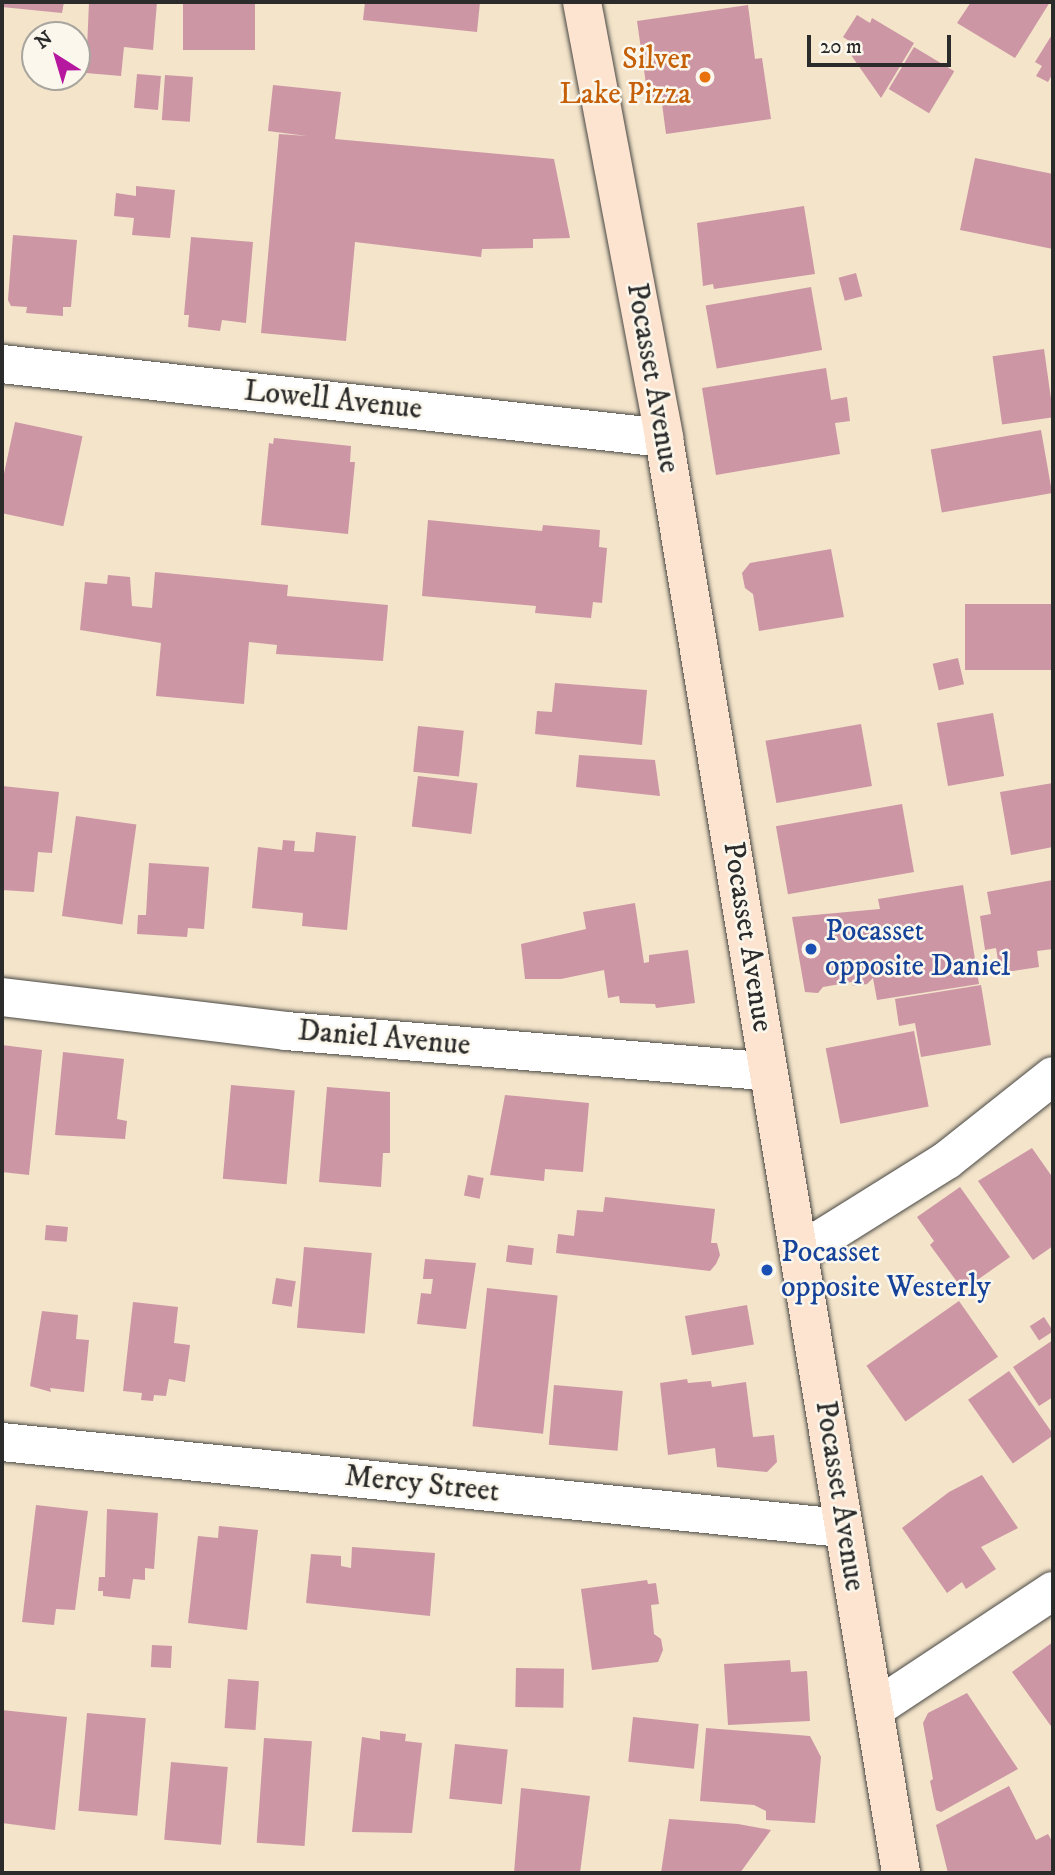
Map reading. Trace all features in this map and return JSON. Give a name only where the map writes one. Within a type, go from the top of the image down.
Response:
[{"type":"main road","name":"Pocasset Avenue","points":[[582,2],[664,438],[766,1072],[800,1252],[842,1528],[876,1707],[901,1873]]},
{"type":"street","name":"Lowell Avenue","points":[[2,364],[664,438]]},
{"type":"street","name":"Daniel Avenue","points":[[2,997],[286,1031],[766,1072]]},
{"type":"street","points":[[800,1252],[947,1160],[1053,1076]]},
{"type":"street","name":"Mercy Street","points":[[2,1442],[842,1528]]},
{"type":"street","points":[[876,1707],[1053,1591]]},
{"type":"building","points":[[2,2],[64,2],[62,13],[2,7]]},
{"type":"building","points":[[89,2],[157,2],[153,50],[124,47],[121,76],[91,73],[91,21],[88,21]]},
{"type":"building","points":[[183,2],[255,2],[255,50],[183,50]]},
{"type":"building","points":[[365,2],[480,2],[477,32],[363,20]]},
{"type":"building","points":[[971,2],[1050,2],[1015,58],[957,23]]},
{"type":"building","name":"Silver Lake Pizza","points":[[748,5],[755,59],[762,58],[771,119],[666,134],[661,96],[648,98],[637,21]]},
{"type":"building","points":[[857,15],[870,23],[872,18],[914,43],[881,98],[851,55],[857,46],[843,37]]},
{"type":"building","points":[[1053,33],[1053,73],[1048,82],[1036,76],[1042,66],[1035,62]]},
{"type":"building","points":[[914,47],[954,71],[929,113],[889,89]]},
{"type":"building","points":[[137,74],[161,76],[158,110],[134,108]]},
{"type":"building","points":[[165,75],[193,77],[190,122],[162,120]]},
{"type":"building","points":[[273,85],[341,92],[335,139],[554,159],[570,238],[533,239],[533,248],[482,249],[481,257],[355,242],[346,341],[261,333],[279,134],[307,136],[268,131]]},
{"type":"building","points":[[975,158],[1053,174],[1053,249],[960,230]]},
{"type":"building","points":[[136,186],[175,190],[170,238],[132,235],[134,218],[114,216],[116,193],[136,196]]},
{"type":"building","points":[[804,206],[815,274],[714,289],[713,284],[703,286],[697,223]]},
{"type":"building","points":[[13,235],[77,240],[71,307],[63,307],[63,316],[26,313],[27,307],[11,306],[8,300]]},
{"type":"building","points":[[191,237],[253,242],[246,323],[222,320],[220,331],[188,327],[189,315],[184,315]]},
{"type":"building","points":[[856,273],[862,296],[845,301],[839,278]]},
{"type":"building","points":[[811,287],[822,350],[717,369],[706,306]]},
{"type":"building","points":[[1044,349],[1053,417],[1002,425],[993,356]]},
{"type":"building","points":[[826,368],[831,400],[847,397],[850,421],[835,423],[840,454],[716,475],[702,388]]},
{"type":"building","points":[[15,422],[82,436],[63,526],[2,513],[2,483]]},
{"type":"building","points":[[1041,430],[1052,493],[942,512],[931,449]]},
{"type":"building","points":[[274,438],[351,446],[350,462],[355,462],[348,534],[261,525],[269,443],[273,444]]},
{"type":"building","points":[[428,520],[542,531],[543,525],[600,530],[599,547],[607,548],[602,603],[593,602],[591,618],[535,613],[536,606],[422,596]]},
{"type":"building","points":[[831,549],[844,617],[759,631],[753,594],[745,588],[742,573],[750,563]]},
{"type":"building","points":[[155,572],[288,585],[287,596],[388,605],[383,661],[276,654],[277,645],[249,642],[244,704],[156,696],[161,643],[80,630],[85,582],[107,584],[108,575],[130,577],[132,606],[152,608]]},
{"type":"building","points":[[965,604],[1053,604],[1053,670],[965,670]]},
{"type":"building","points":[[958,658],[964,684],[939,690],[933,664]]},
{"type":"building","points":[[555,683],[647,690],[642,745],[535,734],[537,711],[552,712]]},
{"type":"building","points":[[993,713],[1004,776],[948,786],[937,723]]},
{"type":"building","points":[[861,724],[872,786],[776,803],[765,741]]},
{"type":"building","points":[[418,726],[464,731],[459,777],[413,772]]},
{"type":"building","points":[[579,755],[655,760],[660,796],[576,787]]},
{"type":"building","points":[[418,776],[478,783],[471,834],[412,827]]},
{"type":"building","points":[[1053,783],[1053,847],[1011,855],[1000,792]]},
{"type":"building","points":[[2,786],[59,792],[52,853],[38,852],[34,892],[2,890]]},
{"type":"building","points":[[902,804],[914,872],[788,894],[776,826]]},
{"type":"building","points":[[76,816],[136,824],[122,925],[62,916]]},
{"type":"building","points":[[316,832],[356,836],[347,930],[302,926],[303,913],[252,908],[258,847],[282,850],[283,840],[295,841],[294,851],[314,852]]},
{"type":"building","points":[[149,863],[209,867],[204,929],[188,928],[187,937],[137,934],[138,915],[146,915]]},
{"type":"building","points":[[1053,880],[1053,949],[1037,951],[1039,967],[1000,973],[996,948],[985,950],[980,916],[991,914],[987,892]]},
{"type":"building","points":[[963,885],[979,984],[877,1000],[873,978],[867,984],[853,986],[852,982],[823,987],[818,993],[805,992],[792,917],[880,909],[878,899]]},
{"type":"building","points":[[635,903],[644,963],[649,962],[649,955],[688,950],[695,1003],[656,1008],[655,1004],[620,1003],[619,996],[608,998],[604,970],[561,979],[525,979],[521,944],[586,929],[583,912]]},
{"type":"building","points":[[981,985],[991,1045],[921,1057],[915,1023],[899,1026],[895,999]]},
{"type":"building","points":[[914,1031],[929,1107],[840,1124],[826,1048]]},
{"type":"building","points":[[2,1045],[42,1050],[29,1175],[2,1172]]},
{"type":"building","points":[[63,1052],[124,1059],[117,1119],[127,1121],[125,1139],[55,1135]]},
{"type":"building","points":[[231,1085],[295,1091],[287,1184],[223,1179]]},
{"type":"building","points":[[327,1087],[390,1092],[390,1153],[383,1153],[381,1187],[319,1182]]},
{"type":"building","points":[[505,1095],[589,1103],[583,1172],[545,1169],[544,1181],[490,1175]]},
{"type":"building","points":[[1032,1148],[1053,1178],[1053,1246],[1033,1260],[978,1181]]},
{"type":"building","points":[[468,1175],[484,1178],[480,1199],[464,1196]]},
{"type":"building","points":[[960,1187],[1010,1257],[963,1290],[930,1245],[934,1241],[917,1217]]},
{"type":"building","points":[[605,1197],[715,1209],[711,1243],[717,1243],[720,1255],[716,1264],[710,1271],[556,1253],[558,1234],[574,1236],[577,1210],[603,1212]]},
{"type":"building","points":[[46,1225],[68,1227],[67,1242],[45,1240]]},
{"type":"building","points":[[508,1245],[534,1248],[532,1265],[506,1262]]},
{"type":"building","points":[[304,1247],[372,1253],[365,1334],[297,1328]]},
{"type":"building","points":[[425,1259],[476,1263],[466,1329],[417,1324],[421,1293],[431,1294],[433,1279],[423,1279]]},
{"type":"building","points":[[276,1278],[296,1281],[292,1307],[272,1304]]},
{"type":"building","points":[[487,1288],[558,1295],[543,1434],[472,1426]]},
{"type":"building","points":[[959,1301],[998,1357],[905,1422],[866,1366]]},
{"type":"building","points":[[133,1302],[178,1307],[174,1343],[190,1345],[185,1382],[169,1379],[166,1396],[154,1395],[153,1401],[141,1400],[142,1393],[123,1391]]},
{"type":"building","points":[[747,1305],[754,1344],[692,1355],[685,1316]]},
{"type":"building","points":[[42,1311],[78,1315],[76,1339],[89,1340],[84,1392],[50,1388],[51,1392],[30,1386]]},
{"type":"building","points":[[1044,1317],[1053,1331],[1039,1341],[1030,1326]]},
{"type":"building","points":[[1053,1340],[1053,1397],[1039,1406],[1013,1367]]},
{"type":"building","points":[[1009,1371],[1053,1434],[1013,1464],[968,1400]]},
{"type":"building","points":[[687,1379],[688,1383],[711,1381],[712,1387],[746,1382],[753,1437],[774,1435],[777,1462],[767,1472],[717,1467],[715,1448],[668,1455],[660,1383]]},
{"type":"building","points":[[554,1385],[623,1391],[618,1451],[549,1445]]},
{"type":"building","points":[[982,1475],[1018,1528],[981,1547],[996,1569],[966,1589],[962,1582],[947,1593],[902,1528],[949,1492]]},
{"type":"building","points":[[36,1505],[88,1511],[75,1610],[56,1609],[54,1625],[22,1622]]},
{"type":"building","points":[[107,1509],[158,1513],[154,1569],[145,1568],[145,1580],[133,1579],[130,1599],[103,1596],[103,1591],[98,1591],[99,1577],[105,1577]]},
{"type":"building","points":[[219,1526],[258,1530],[247,1630],[188,1623],[198,1536],[218,1538]]},
{"type":"building","points":[[352,1547],[435,1553],[430,1616],[306,1603],[311,1554],[341,1556],[341,1566],[351,1568]]},
{"type":"building","points":[[647,1580],[648,1584],[656,1583],[659,1604],[651,1605],[654,1634],[661,1639],[663,1650],[658,1662],[592,1670],[581,1589]]},
{"type":"building","points":[[1053,1642],[1053,1729],[1012,1672]]},
{"type":"building","points":[[152,1645],[172,1646],[171,1668],[151,1667]]},
{"type":"building","points":[[790,1660],[791,1672],[807,1671],[810,1721],[728,1725],[724,1664]]},
{"type":"building","points":[[516,1668],[564,1669],[563,1708],[515,1707]]},
{"type":"building","points":[[228,1679],[259,1681],[256,1730],[225,1728]]},
{"type":"building","points":[[967,1693],[1018,1769],[941,1812],[936,1810],[930,1781],[933,1779],[923,1723],[928,1713]]},
{"type":"building","points":[[2,1710],[67,1717],[55,1830],[2,1823]]},
{"type":"building","points":[[87,1713],[146,1718],[137,1816],[78,1811]]},
{"type":"building","points":[[633,1717],[699,1724],[694,1769],[628,1762]]},
{"type":"building","points":[[706,1728],[810,1736],[821,1757],[815,1823],[766,1820],[766,1811],[754,1805],[700,1801]]},
{"type":"building","points":[[380,1731],[406,1734],[405,1741],[422,1743],[412,1833],[352,1832],[362,1737],[380,1740]]},
{"type":"building","points":[[264,1738],[312,1741],[305,1846],[257,1843]]},
{"type":"building","points":[[455,1744],[508,1750],[502,1804],[449,1799]]},
{"type":"building","points":[[171,1762],[228,1767],[221,1845],[164,1840]]},
{"type":"building","points":[[1009,1786],[1036,1840],[1048,1834],[1053,1843],[1053,1873],[948,1873],[936,1825]]},
{"type":"building","points":[[521,1788],[590,1796],[580,1873],[514,1873]]},
{"type":"building","points":[[669,1819],[738,1824],[771,1830],[740,1873],[661,1873]]},
{"type":"place","name":"Silver Lake Pizza","points":[[705,77]]},
{"type":"place","name":"Pocasset opposite Daniel","points":[[811,949]]},
{"type":"place","name":"Pocasset opposite Westerly","points":[[767,1270]]}]
